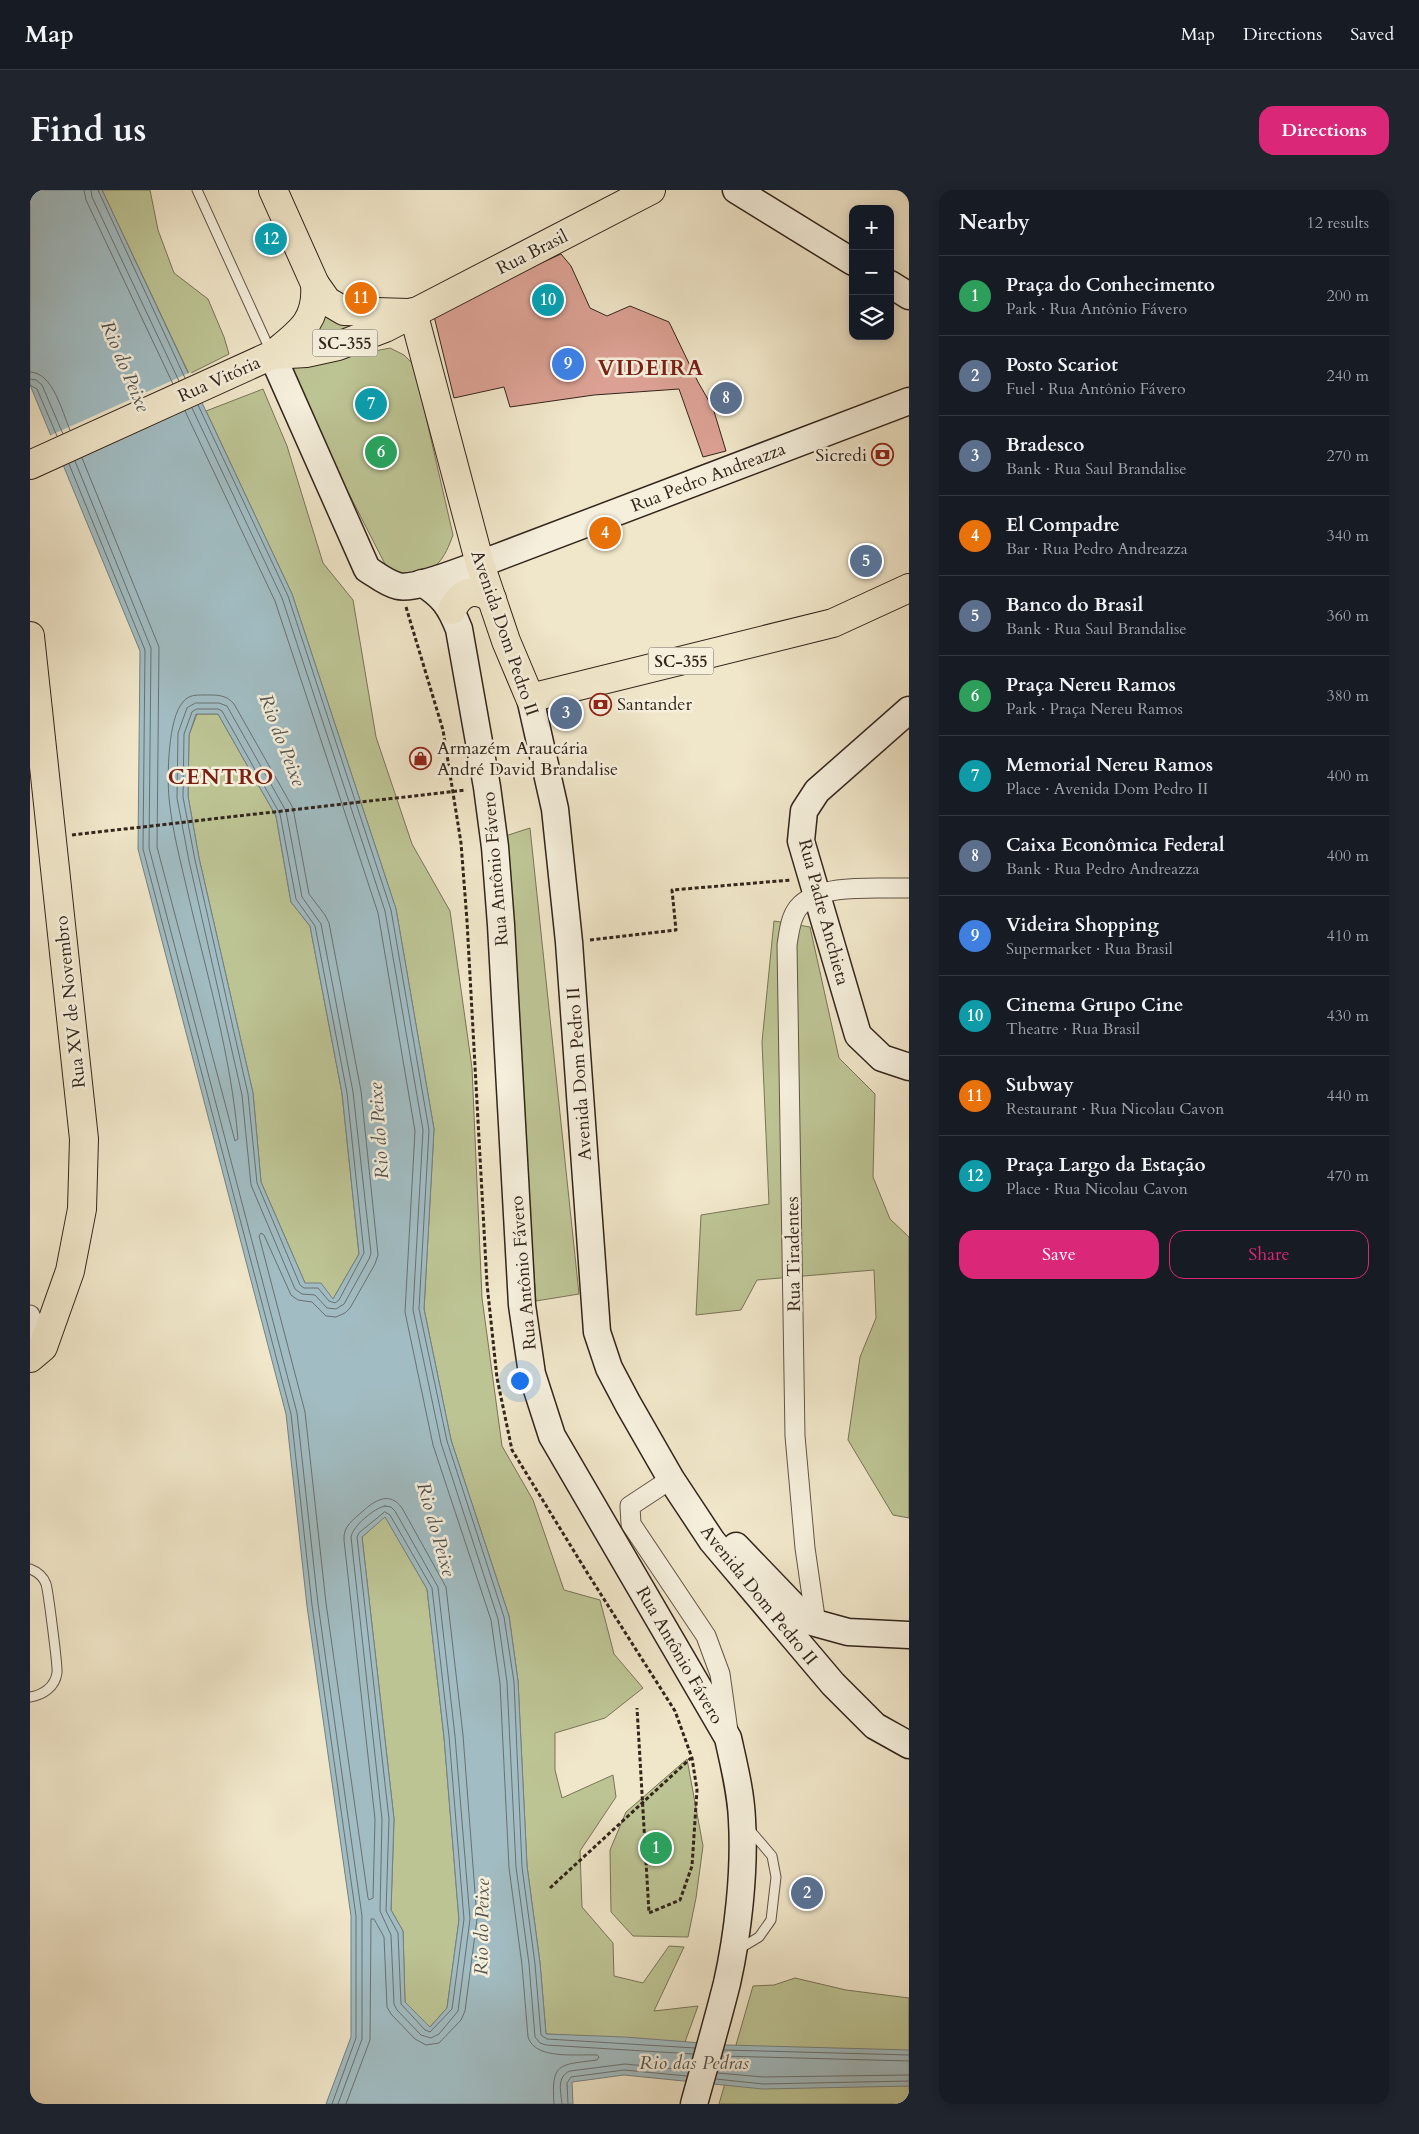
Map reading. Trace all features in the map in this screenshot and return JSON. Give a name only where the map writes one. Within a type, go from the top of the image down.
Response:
[{"type":"main road","points":[[273,190],[315,284],[327,301],[344,310],[395,314],[413,312]]},
{"type":"main road","points":[[736,190],[849,260]]},
{"type":"main road","name":"Rua Brasil","points":[[413,312],[642,192]]},
{"type":"main road","points":[[272,355],[297,334],[308,321],[316,301],[315,284]]},
{"type":"main road","points":[[894,287],[909,296]]},
{"type":"main road","name":"Rua Vitória","points":[[36,462],[272,355],[306,353],[338,346],[385,328],[413,312]]},
{"type":"main road","name":"Avenida Dom Pedro II","points":[[413,312],[480,564],[506,641],[530,698],[555,809],[569,942],[597,1332],[609,1368],[671,1479],[725,1558],[833,1684],[875,1726],[909,1745]]},
{"type":"main road","name":"Rua Pedro Andreazza","points":[[272,355],[367,569],[388,582],[399,586],[422,583],[480,564],[909,401]]},
{"type":"main road","name":"Rua Antônio Fávero","points":[[422,583],[437,593],[452,610],[465,658],[487,787],[501,924],[522,1305],[532,1374],[552,1436],[728,1738],[738,1785],[742,1820],[742,1876],[732,1954],[727,1982],[694,2104]]},
{"type":"main road","name":"SC-355","points":[[530,698],[833,623],[909,588]]},
{"type":"main road","points":[[452,610],[456,600],[462,594],[474,592],[485,594],[492,599]]},
{"type":"main road","name":"Rua XV de Novembro","points":[[30,636],[84,1139],[80,1229],[70,1270],[37,1353]]},
{"type":"main road","name":"Rua Padre Anchieta","points":[[909,710],[817,791],[804,810],[801,841],[858,1035],[882,1058],[909,1067]]},
{"type":"main road","points":[[671,1479],[808,1621],[848,1632],[909,1635]]},
{"type":"street","points":[[814,886],[836,890],[909,888]]},
{"type":"street","name":"Rua Tiradentes","points":[[814,886],[798,908],[791,924],[787,945],[795,1436],[805,1548],[816,1624]]},
{"type":"street","points":[[30,1314],[37,1353]]},
{"type":"street","points":[[671,1479],[630,1506],[631,1524],[706,1636],[720,1674],[728,1738]]},
{"type":"lane","points":[[197,190],[272,355]]},
{"type":"lane","points":[[30,1569],[38,1572],[46,1585],[57,1673],[50,1688],[38,1696],[30,1697]]},
{"type":"lane","points":[[732,1954],[759,1937],[771,1920],[776,1876],[772,1856],[742,1820]]},
{"type":"path","points":[[52,837],[487,787]]},
{"type":"path","points":[[569,942],[676,930],[672,890],[814,886]]},
{"type":"path","points":[[637,1708],[650,1913]]},
{"type":"path","points":[[550,1888],[692,1758]]},
{"type":"green space","points":[[102,190],[150,190],[158,230],[174,273],[208,299],[229,354],[189,374]]},
{"type":"green space","points":[[320,309],[332,320],[346,325],[377,323],[304,344]]},
{"type":"green space","points":[[390,348],[404,355],[414,365],[453,535],[444,555],[435,566],[421,573],[400,579],[386,566],[285,369]]},
{"type":"green space","points":[[263,389],[287,446],[323,563],[353,600],[376,737],[412,844],[450,911],[472,1068],[482,1298],[502,1446],[533,1500],[564,1590],[600,1600],[614,1654],[643,1688],[605,1718],[555,1733],[555,1770],[562,1798],[613,1775],[616,1797],[580,1851],[582,1907],[613,1943],[614,1976],[643,1983],[669,1946],[684,1947],[654,2011],[698,2006],[685,2042],[546,2034],[540,1963],[527,1866],[518,1681],[509,1616],[451,1440],[424,1309],[434,1129],[396,909],[292,594],[206,411]]},
{"type":"green space","points":[[197,714],[218,714],[276,816],[291,902],[310,926],[342,1093],[359,1254],[333,1299],[305,1283],[261,1182],[253,1093],[199,858],[188,796],[189,735]]},
{"type":"green space","points":[[530,828],[579,1294],[536,1301],[499,838]]},
{"type":"green space","points":[[774,921],[810,927],[839,1058],[875,1094],[873,1177],[890,1219],[909,1237],[909,1518],[893,1515],[848,1440],[860,1357],[876,1318],[874,1270],[757,1280],[741,1310],[696,1315],[701,1215],[769,1204],[762,1042]]},
{"type":"green space","points":[[385,1516],[427,1589],[444,1737],[459,1920],[447,2008],[430,2027],[405,2002],[403,1931],[391,1910],[394,1819],[362,1537]]},
{"type":"green space","points":[[687,1759],[703,1846],[696,1898],[688,1937],[633,1936],[611,1912],[610,1850],[626,1812]]},
{"type":"green space","points":[[795,1978],[846,1990],[909,1998],[909,2104],[719,2104],[753,1986],[774,1985]]},
{"type":"water","points":[[30,190],[102,190],[292,594],[396,909],[434,1129],[424,1309],[451,1440],[509,1616],[518,1681],[527,1866],[540,1963],[546,2034],[625,2037],[727,2045],[909,2050],[909,2086],[763,2089],[624,2075],[572,2082],[573,2104],[326,2104],[351,2037],[351,1916],[307,1606],[286,1414],[138,849],[140,651],[30,385]],"holes":[[[196,714],[218,714],[276,816],[291,902],[310,926],[342,1093],[359,1254],[333,1299],[321,1283],[305,1283],[261,1182],[253,1093],[199,858],[188,796],[189,735]],[[385,1517],[427,1589],[444,1737],[459,1920],[447,2008],[430,2027],[405,2002],[403,1931],[391,1910],[394,1819],[362,1537]]]},
{"type":"pier","points":[[191,372],[205,402],[62,467],[49,436]]},
{"type":"building","points":[[561,254],[571,266],[590,308],[607,316],[630,306],[669,322],[698,382],[713,408],[726,451],[703,457],[679,389],[594,395],[510,407],[504,387],[454,398],[433,312]]},
{"type":"place","name":"Praça Largo da Estação","points":[[271,239]]},
{"type":"place","name":"Subway","points":[[361,298]]},
{"type":"place","name":"Cinema Grupo Cine","points":[[548,300]]},
{"type":"place","name":"Videira Shopping","points":[[568,364]]},
{"type":"place","name":"Caixa Econômica Federal","points":[[726,398]]},
{"type":"place","name":"Memorial Nereu Ramos","points":[[371,404]]},
{"type":"place","name":"Praça Nereu Ramos","points":[[381,452]]},
{"type":"place","name":"Sicredi","points":[[883,455]]},
{"type":"place","name":"El Compadre","points":[[605,533]]},
{"type":"place","name":"Banco do Brasil","points":[[866,561]]},
{"type":"place","name":"Santander","points":[[601,704]]},
{"type":"place","name":"Bradesco","points":[[566,713]]},
{"type":"place","name":"Armazém Araucária André David Brandalise","points":[[421,758]]},
{"type":"place","name":"Praça do Conhecimento","points":[[656,1848]]},
{"type":"place","name":"Posto Scariot","points":[[807,1893]]},
{"type":"district","name":"VIDEIRA","points":[[651,367]]},
{"type":"district","name":"CENTRO","points":[[221,776]]},
{"type":"water label","name":"Rio do Peixe","points":[[126,366]]},
{"type":"water label","name":"Rio do Peixe","points":[[283,740]]},
{"type":"water label","name":"Rio do Peixe","points":[[378,1131]]},
{"type":"water label","name":"Rio do Peixe","points":[[437,1529]]},
{"type":"water label","name":"Rio do Peixe","points":[[481,1927]]},
{"type":"water label","name":"Rio das Pedras","points":[[694,2062]]}]
